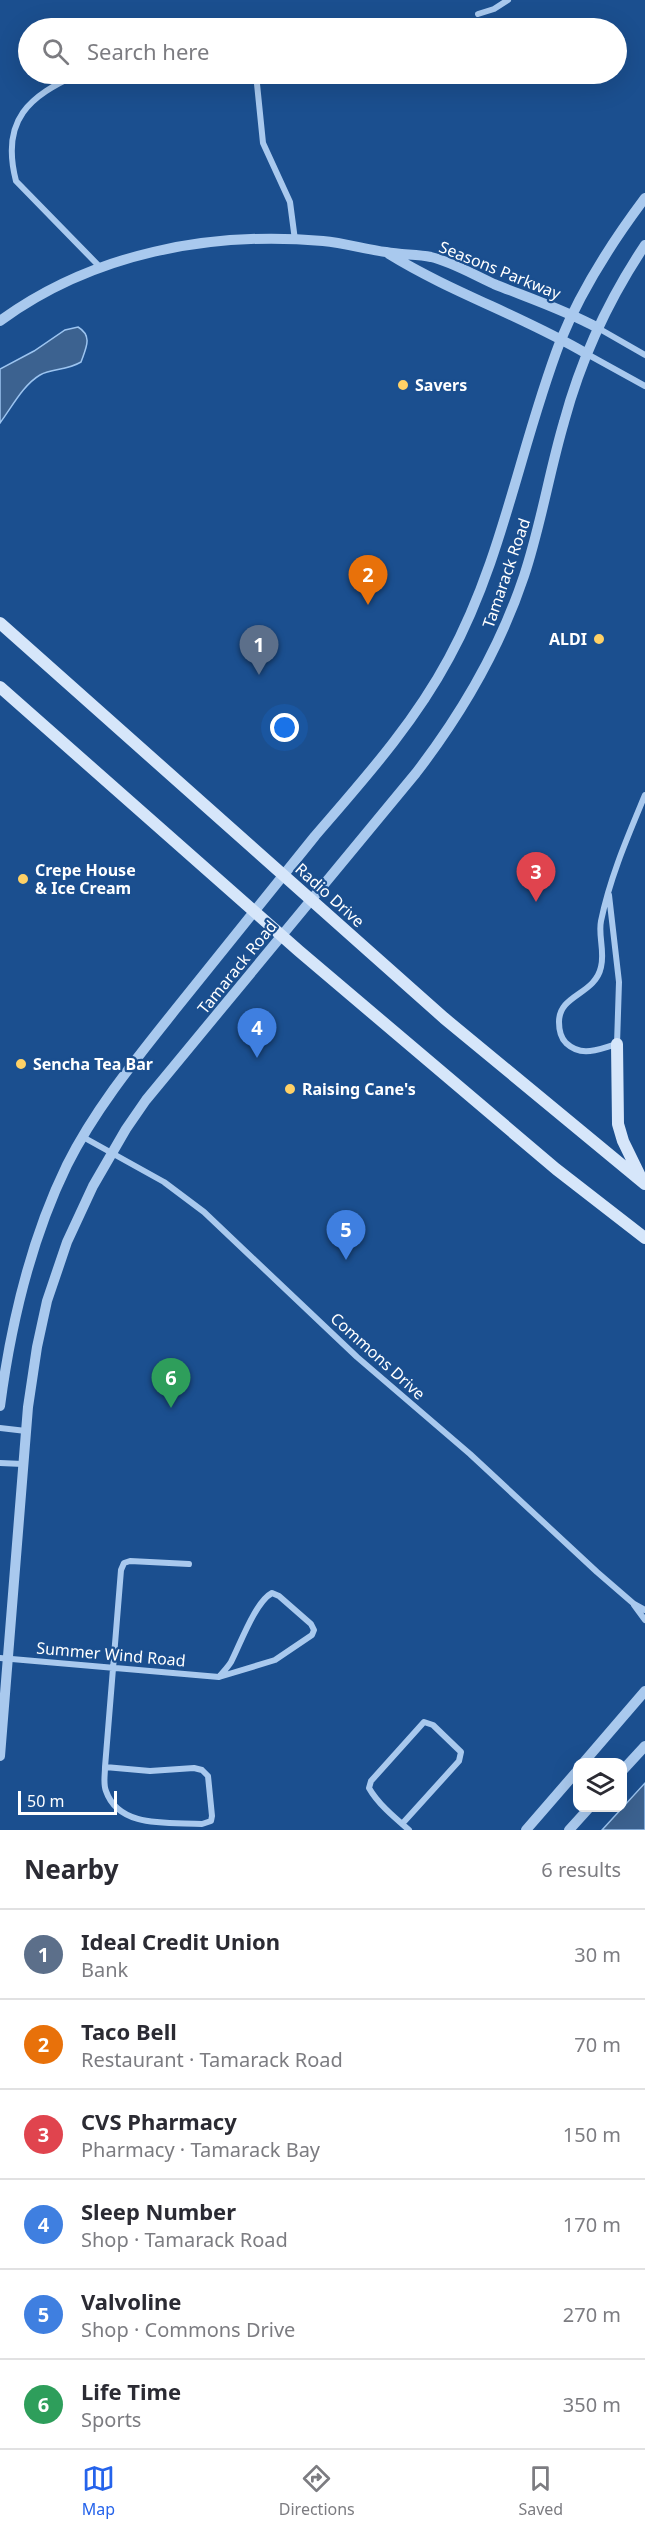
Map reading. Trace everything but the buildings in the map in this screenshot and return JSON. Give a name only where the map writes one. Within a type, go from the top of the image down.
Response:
[{"type":"main road","name":"Radio Drive","points":[[0,623],[444,1018],[644,1183]]},
{"type":"main road","points":[[0,687],[281,936],[556,1169],[645,1238]]},
{"type":"main road","points":[[617,1044],[618,1124],[623,1141],[644,1183]]},
{"type":"street","points":[[478,14],[495,9],[508,0]]},
{"type":"street","points":[[14,111],[37,93],[56,84]]},
{"type":"street","points":[[257,84],[263,143],[290,202],[296,240]]},
{"type":"street","points":[[4,154],[7,167],[15,181],[100,267]]},
{"type":"street","name":"Tamarack Road","points":[[0,1406],[9,1344],[28,1263],[60,1182],[83,1137],[123,1076],[283,875],[410,722],[460,638],[492,558],[537,409],[562,339],[605,256],[645,198]]},
{"type":"street","name":"Seasons Parkway","points":[[0,321],[42,294],[100,267],[196,243],[230,239],[324,241],[432,257],[573,315],[598,328]]},
{"type":"street","name":"Tamarack Road","points":[[0,1756],[4,1658],[32,1379],[47,1301],[67,1242],[112,1153],[146,1100],[416,773],[447,732],[481,677],[503,632],[525,575],[564,421],[587,354],[620,286],[645,245]]},
{"type":"street","name":"Seasons Parkway","points":[[386,252],[422,274],[562,339],[587,354]]},
{"type":"street","points":[[598,328],[645,355]]},
{"type":"street","points":[[587,354],[645,386]]},
{"type":"street","points":[[609,895],[619,982],[617,1044],[589,1053],[573,1049],[563,1040],[559,1031],[559,1017],[563,1006],[588,988],[597,978],[601,968],[600,923],[615,868],[645,795]]},
{"type":"street","name":"Commons Drive","points":[[83,1137],[164,1182],[204,1212],[357,1357],[470,1454],[549,1530],[634,1604],[645,1610]]},
{"type":"street","points":[[0,1428],[26,1431]]},
{"type":"street","points":[[0,1463],[23,1464]]},
{"type":"street","points":[[105,1767],[150,1771],[194,1768],[202,1770],[208,1776],[211,1821],[202,1824],[139,1820],[126,1815],[111,1802],[105,1789],[105,1767],[121,1569],[124,1563],[130,1561],[189,1564]]},
{"type":"street","points":[[272,1593],[311,1624],[314,1630],[307,1639],[275,1660],[219,1677],[230,1664],[241,1638],[264,1600],[272,1593]]},
{"type":"street","points":[[634,1604],[645,1620]]},
{"type":"street","name":"Summer Wind Road","points":[[4,1658],[219,1677]]},
{"type":"street","points":[[587,1758],[645,1690]]},
{"type":"street","points":[[402,1824],[459,1761],[461,1752],[433,1725],[424,1722],[371,1781],[369,1788],[374,1796],[402,1824],[409,1830]]},
{"type":"street","points":[[627,1766],[645,1746]]},
{"type":"street","points":[[526,1830],[573,1776]]},
{"type":"street","points":[[569,1830],[585,1812]]},
{"type":"water","points":[[78,327],[87,338],[81,362],[45,373],[34,379],[23,390],[0,423],[0,369],[34,351],[65,330]]},
{"type":"water","points":[[645,1783],[645,1830],[602,1830],[618,1812],[627,1812],[627,1803]]},
{"type":"place","name":"Savers","points":[[403,385]]},
{"type":"place","name":"Taco Bell","points":[[368,605]]},
{"type":"place","name":"ALDI","points":[[599,639]]},
{"type":"place","name":"Ideal Credit Union","points":[[259,675]]},
{"type":"place","name":"Crepe House & Ice Cream","points":[[23,879]]},
{"type":"place","name":"CVS Pharmacy","points":[[536,902]]},
{"type":"place","name":"Sleep Number","points":[[257,1058]]},
{"type":"place","name":"Sencha Tea Bar","points":[[21,1064]]},
{"type":"place","name":"Raising Cane's","points":[[290,1089]]},
{"type":"place","name":"Valvoline","points":[[346,1260]]},
{"type":"place","name":"Life Time","points":[[171,1408]]}]
